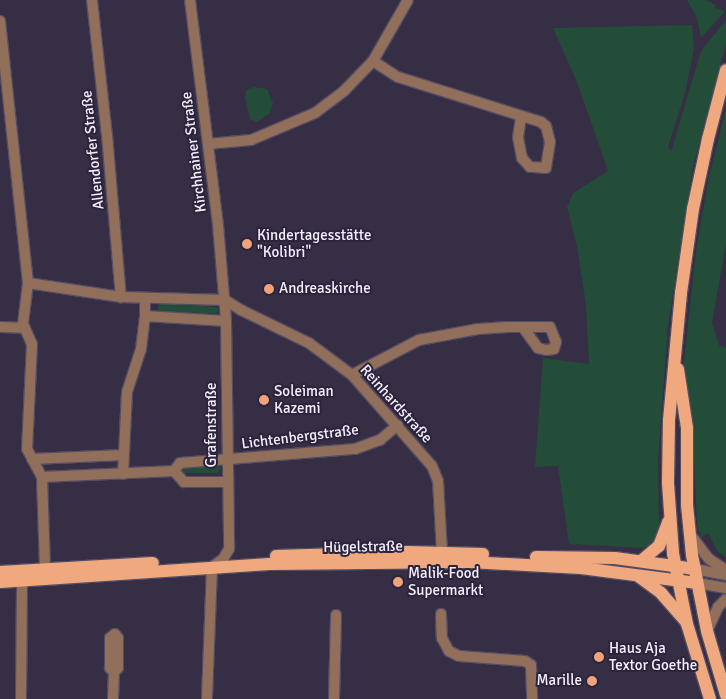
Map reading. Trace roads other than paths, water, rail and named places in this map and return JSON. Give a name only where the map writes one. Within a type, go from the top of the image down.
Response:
[{"type":"main road","points":[[710,699],[688,624],[675,566],[670,517],[670,412],[680,293],[693,210],[708,139],[726,70]]},
{"type":"main road","points":[[676,354],[687,428],[690,534],[697,583],[707,631],[726,695]]},
{"type":"main road","points":[[641,561],[659,546],[670,517]]},
{"type":"main road","name":"Hügelstraße","points":[[0,582],[45,568],[339,553],[442,553],[595,557],[641,561],[695,569]]},
{"type":"main road","points":[[415,563],[435,558],[442,553]]},
{"type":"main road","name":"Hügelstraße","points":[[0,572],[22,576],[212,567],[230,558],[415,563],[504,563],[636,575],[697,583]]},
{"type":"main road","points":[[636,575],[660,593],[688,624]]},
{"type":"street","name":"Allendorfer Straße","points":[[92,0],[107,135],[121,297]]},
{"type":"street","name":"Kirchhainer Straße","points":[[190,0],[225,300]]},
{"type":"street","points":[[208,144],[251,140],[314,113],[344,91],[374,60],[408,0]]},
{"type":"street","points":[[0,21],[28,283],[23,324],[32,344],[27,449],[42,477],[45,568]]},
{"type":"street","points":[[374,60],[398,77],[541,122],[546,126],[550,142],[546,168],[530,167],[522,158],[518,137],[521,116]]},
{"type":"street","name":"Reinhardstraße","points":[[28,283],[121,297],[225,300],[309,344],[352,375],[398,425],[432,466],[438,478],[442,553]]},
{"type":"street","points":[[123,474],[127,392],[141,349],[145,298]]},
{"type":"street","name":"Grafenstraße","points":[[225,300],[227,482],[230,558]]},
{"type":"street","points":[[145,316],[226,321]]},
{"type":"street","points":[[0,327],[25,328]]},
{"type":"street","points":[[352,375],[419,340],[478,329],[523,327]]},
{"type":"street","name":"Lichtenbergstraße","points":[[42,477],[174,471],[180,463],[355,449],[380,440],[398,425]]},
{"type":"street","points":[[32,459],[123,455]]},
{"type":"street","points":[[174,471],[184,482],[227,482]]},
{"type":"street","points":[[690,534],[709,559],[726,570]]},
{"type":"street","points":[[207,699],[212,567]]},
{"type":"street","name":"Hügelstraße","points":[[695,569],[726,575]]},
{"type":"street","points":[[21,699],[22,576]]},
{"type":"street","name":"Hügelstraße","points":[[697,583],[726,588]]},
{"type":"street","points":[[707,631],[718,607],[726,600]]},
{"type":"street","points":[[334,699],[336,614]]},
{"type":"street","points":[[441,614],[442,638],[449,651],[459,656],[525,662],[531,665],[532,699]]},
{"type":"street","points":[[113,699],[114,672]]},
{"type":"place","name":"Kindertagesstätte \"Kolibri\"","points":[[247,244]]},
{"type":"place","name":"Andreaskirche","points":[[269,289]]},
{"type":"place","name":"Soleiman Kazemi","points":[[264,400]]},
{"type":"place","name":"Malik-Food Supermarkt","points":[[398,582]]},
{"type":"place","name":"Haus Aja Textor Goethe","points":[[599,657]]},
{"type":"place","name":"Marille","points":[[592,681]]}]
